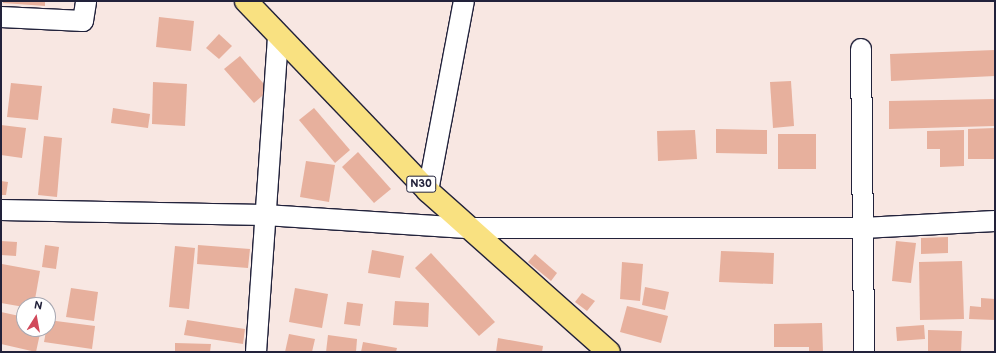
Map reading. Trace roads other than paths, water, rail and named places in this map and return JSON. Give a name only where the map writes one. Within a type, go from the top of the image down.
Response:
[{"type":"main road","name":"N30","points":[[246,1],[428,191],[467,228],[609,352]]},
{"type":"street","points":[[1,17],[83,21],[86,1]]},
{"type":"street","points":[[428,191],[464,1]]},
{"type":"street","points":[[256,352],[278,35]]},
{"type":"street","points":[[861,48],[864,352]]},
{"type":"street","points":[[1,210],[265,215],[467,228],[863,228],[995,221]]}]
